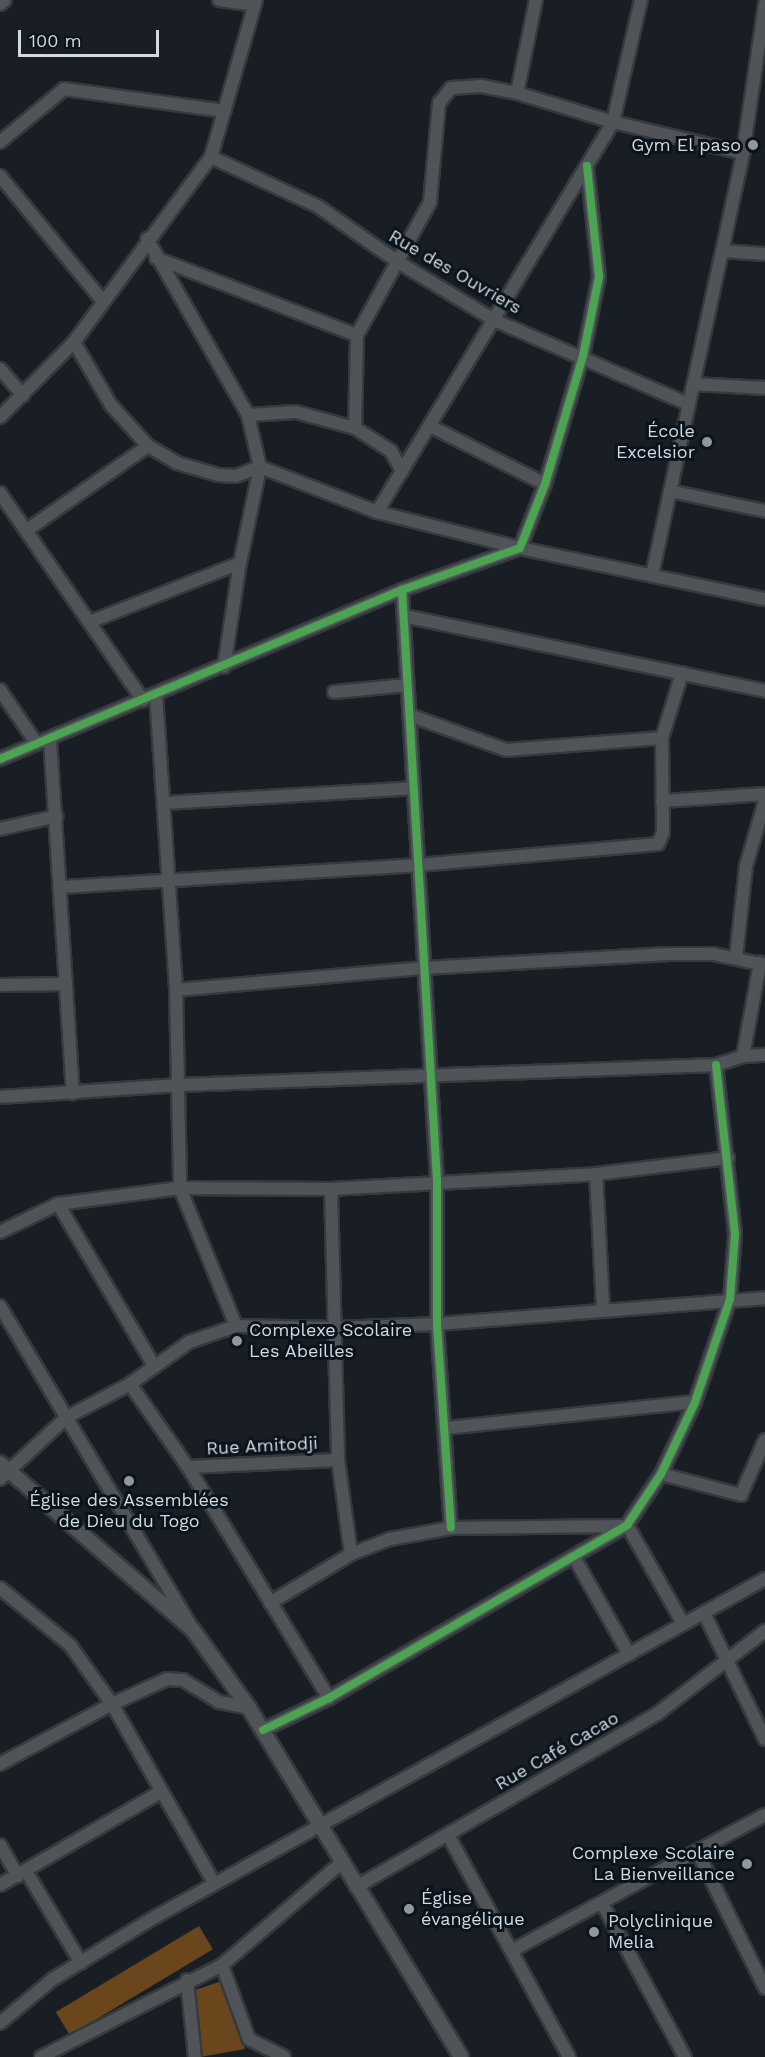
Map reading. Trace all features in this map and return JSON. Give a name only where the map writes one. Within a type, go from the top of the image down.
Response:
[{"type":"street","points":[[0,4],[5,0]]},
{"type":"street","points":[[0,417],[74,342],[147,239],[212,157],[255,3],[219,0]]},
{"type":"street","points":[[517,93],[536,0]]},
{"type":"street","points":[[377,512],[613,122],[641,0]]},
{"type":"street","points":[[652,575],[743,153],[764,31],[765,4]]},
{"type":"street","points":[[355,428],[357,335],[430,202],[441,97],[451,88],[481,86],[517,93],[613,122],[743,153]]},
{"type":"street","points":[[0,141],[64,89],[225,111]]},
{"type":"street","name":"Rue des Ouvriers","points":[[212,157],[320,207],[398,262],[494,320],[584,356],[688,404]]},
{"type":"street","points":[[0,759],[224,667],[402,590],[519,548],[545,484],[584,356],[599,265],[587,166]]},
{"type":"street","points":[[0,176],[102,300]]},
{"type":"street","points":[[147,239],[248,415],[260,467],[240,563],[224,667]]},
{"type":"street","points":[[722,250],[765,254]]},
{"type":"street","points":[[156,258],[357,335]]},
{"type":"street","points":[[74,342],[111,405],[148,446],[177,463],[218,475],[236,476],[260,467],[377,512],[519,548],[765,599]]},
{"type":"street","points":[[0,369],[23,395]]},
{"type":"street","points":[[693,384],[765,388]]},
{"type":"street","points":[[248,415],[296,412],[355,428],[391,450],[402,471]]},
{"type":"street","points":[[430,426],[545,484]]},
{"type":"street","points":[[27,530],[148,446]]},
{"type":"street","points":[[670,491],[765,511]]},
{"type":"street","points":[[0,493],[92,621],[143,700]]},
{"type":"street","points":[[92,621],[240,563]]},
{"type":"street","points":[[402,590],[437,1181],[437,1324],[446,1428],[451,1528]]},
{"type":"street","points":[[404,616],[765,691]]},
{"type":"street","points":[[62,886],[418,865],[658,844],[663,833],[662,738],[682,673]]},
{"type":"street","points":[[334,692],[408,685]]},
{"type":"street","points":[[0,690],[37,744]]},
{"type":"street","points":[[156,694],[176,990],[180,1085],[180,1188],[236,1326]]},
{"type":"street","points":[[410,715],[506,750],[662,738]]},
{"type":"street","points":[[50,739],[62,886],[73,1093]]},
{"type":"street","points":[[164,803],[414,788]]},
{"type":"street","points":[[662,801],[765,794]]},
{"type":"street","points":[[736,957],[746,866],[765,801]]},
{"type":"street","points":[[0,829],[57,816]]},
{"type":"street","points":[[176,990],[424,968],[669,954],[736,957],[763,964],[743,1056]]},
{"type":"street","points":[[0,985],[66,984]]},
{"type":"street","points":[[0,1097],[180,1085],[716,1065],[743,1056],[765,1055]]},
{"type":"street","points":[[263,1730],[329,1698],[625,1526],[661,1474],[695,1402],[730,1299],[735,1234],[716,1065]]},
{"type":"street","points":[[0,1232],[58,1204],[180,1188],[331,1189],[437,1181],[596,1174],[728,1158]]},
{"type":"street","points":[[596,1174],[603,1309]]},
{"type":"street","points":[[331,1189],[337,1328],[338,1460],[351,1554]]},
{"type":"street","points":[[58,1204],[153,1364]]},
{"type":"street","points":[[193,1630],[2,1470],[67,1417],[130,1384],[153,1364],[189,1341],[236,1326],[337,1328],[437,1324],[603,1309],[765,1298]]},
{"type":"street","points":[[0,1306],[193,1630],[263,1730],[341,1863],[461,2057]]},
{"type":"street","points":[[130,1384],[188,1467],[329,1698]]},
{"type":"street","points":[[446,1428],[695,1402]]},
{"type":"street","points":[[661,1474],[741,1495],[765,1440]]},
{"type":"street","name":"Rue Amitodji","points":[[188,1467],[338,1460]]},
{"type":"street","points":[[270,1603],[351,1554],[390,1539],[451,1528],[625,1526]]},
{"type":"street","points":[[625,1526],[683,1623]]},
{"type":"street","points":[[574,1557],[629,1654]]},
{"type":"street","points":[[0,2023],[29,1997],[214,1883],[765,1579]]},
{"type":"street","points":[[0,1588],[53,1627],[112,1704],[214,1883]]},
{"type":"street","points":[[704,1613],[765,1739]]},
{"type":"street","name":"Rue Café Cacao","points":[[356,1887],[658,1713],[725,1659],[765,1631]]},
{"type":"street","points":[[0,1764],[112,1704],[175,1678],[219,1702],[249,1708]]},
{"type":"street","points":[[0,1885],[162,1791]]},
{"type":"street","points":[[513,1950],[603,1905],[765,1815]]},
{"type":"street","points":[[448,1835],[513,1950],[569,2057]]},
{"type":"street","points":[[0,1845],[22,1873],[81,1963]]},
{"type":"street","points":[[697,1851],[765,1988]]},
{"type":"street","points":[[41,2057],[138,2010],[187,1980],[222,1965],[341,1863]]},
{"type":"street","points":[[603,1905],[685,2057]]},
{"type":"street","points":[[222,1965],[249,2039],[284,2057]]},
{"type":"street","points":[[187,1980],[195,2057]]},
{"type":"shaded area","points":[[199,1926],[213,1949],[70,2035],[56,2012]]},
{"type":"shaded area","points":[[222,1981],[245,2049],[200,2057],[192,1991]]},
{"type":"cycle path","points":[[0,759],[402,590],[520,548],[545,484],[583,356],[599,277],[587,166]]},
{"type":"cycle path","points":[[402,590],[437,1181],[437,1324],[451,1528]]},
{"type":"cycle path","points":[[263,1730],[329,1698],[627,1525],[661,1474],[695,1402],[730,1299],[735,1234],[716,1065]]},
{"type":"place","name":"Gym El paso","points":[[753,145]]},
{"type":"place","name":"École Excelsior","points":[[707,442]]},
{"type":"place","name":"Complexe Scolaire Les Abeilles","points":[[237,1341]]},
{"type":"place","name":"Église des Assemblées de Dieu du Togo","points":[[129,1481]]},
{"type":"place","name":"Complexe Scolaire La Bienveillance","points":[[747,1864]]},
{"type":"place","name":"Église évangélique","points":[[409,1909]]},
{"type":"place","name":"Polyclinique Melia","points":[[594,1932]]}]
